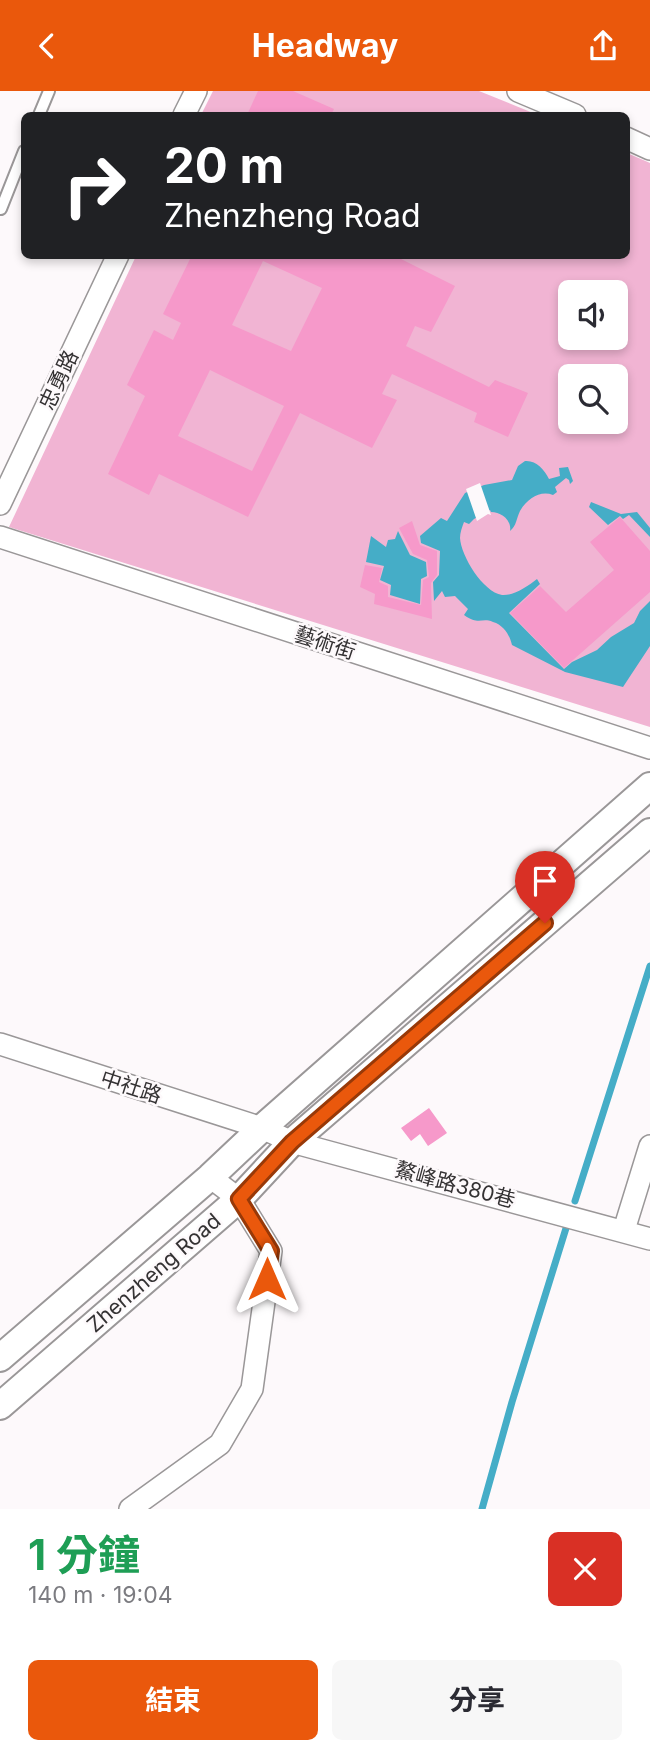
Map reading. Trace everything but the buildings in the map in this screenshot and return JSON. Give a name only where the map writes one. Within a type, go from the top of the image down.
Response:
[{"type":"street","points":[[186,112],[196,91]]},
{"type":"street","points":[[518,91],[568,112]]},
{"type":"street","points":[[630,140],[650,149]]},
{"type":"street","name":"忠勇路","points":[[0,505],[116,259]]},
{"type":"street","name":"藝術街","points":[[0,537],[650,748]]},
{"type":"street","name":"Zhenzheng Road","points":[[0,1358],[210,1177],[650,786]]},
{"type":"street","name":"Zhenzheng Road","points":[[0,1406],[239,1199],[292,1142],[650,832]]},
{"type":"street","name":"中社路","points":[[0,1044],[262,1128]]},
{"type":"street","name":"鰲峰路380巷","points":[[262,1128],[292,1142],[650,1238]]},
{"type":"street","points":[[624,1230],[650,1146]]},
{"type":"street","points":[[130,1509],[220,1444],[252,1389],[271,1251],[239,1199],[210,1177]]},
{"type":"lane","points":[[40,112],[49,91]]},
{"type":"lane","points":[[1,209],[21,159]]},
{"type":"shaded area","points":[[213,91],[479,91],[531,112],[202,112]]},
{"type":"shaded area","points":[[630,154],[650,163],[650,727],[9,527],[135,259],[630,259]]},
{"type":"water","points":[[525,461],[539,466],[549,479],[560,476],[559,468],[568,467],[573,481],[570,484],[566,478],[555,487],[557,492],[553,495],[543,494],[530,499],[520,511],[510,531],[505,517],[490,510],[469,524],[464,522],[460,538],[464,554],[481,580],[502,595],[516,592],[537,579],[540,584],[509,613],[564,669],[597,650],[611,637],[634,623],[640,611],[650,601],[650,646],[623,687],[565,672],[512,645],[508,635],[497,623],[477,621],[464,615],[468,609],[455,596],[445,597],[442,591],[434,601],[433,582],[439,575],[440,551],[421,543],[420,536],[441,518],[447,521],[465,493],[484,485],[512,480],[518,466]]},
{"type":"water","points":[[591,502],[621,514],[637,512],[650,528],[650,537],[629,515],[623,519],[620,516],[608,525],[589,507]]},
{"type":"water","points":[[398,531],[410,555],[426,562],[427,576],[421,579],[420,604],[390,595],[391,585],[380,580],[384,566],[366,562],[371,536],[386,547],[388,540],[395,539]]},
{"type":"pier","points":[[480,483],[491,515],[488,514],[477,521],[466,489]]},
{"type":"waterway","points":[[575,1201],[650,966]]},
{"type":"waterway","points":[[482,1509],[567,1225]]},
{"type":"route","points":[[267,1279],[271,1251],[239,1199],[292,1142],[545,923]]}]
